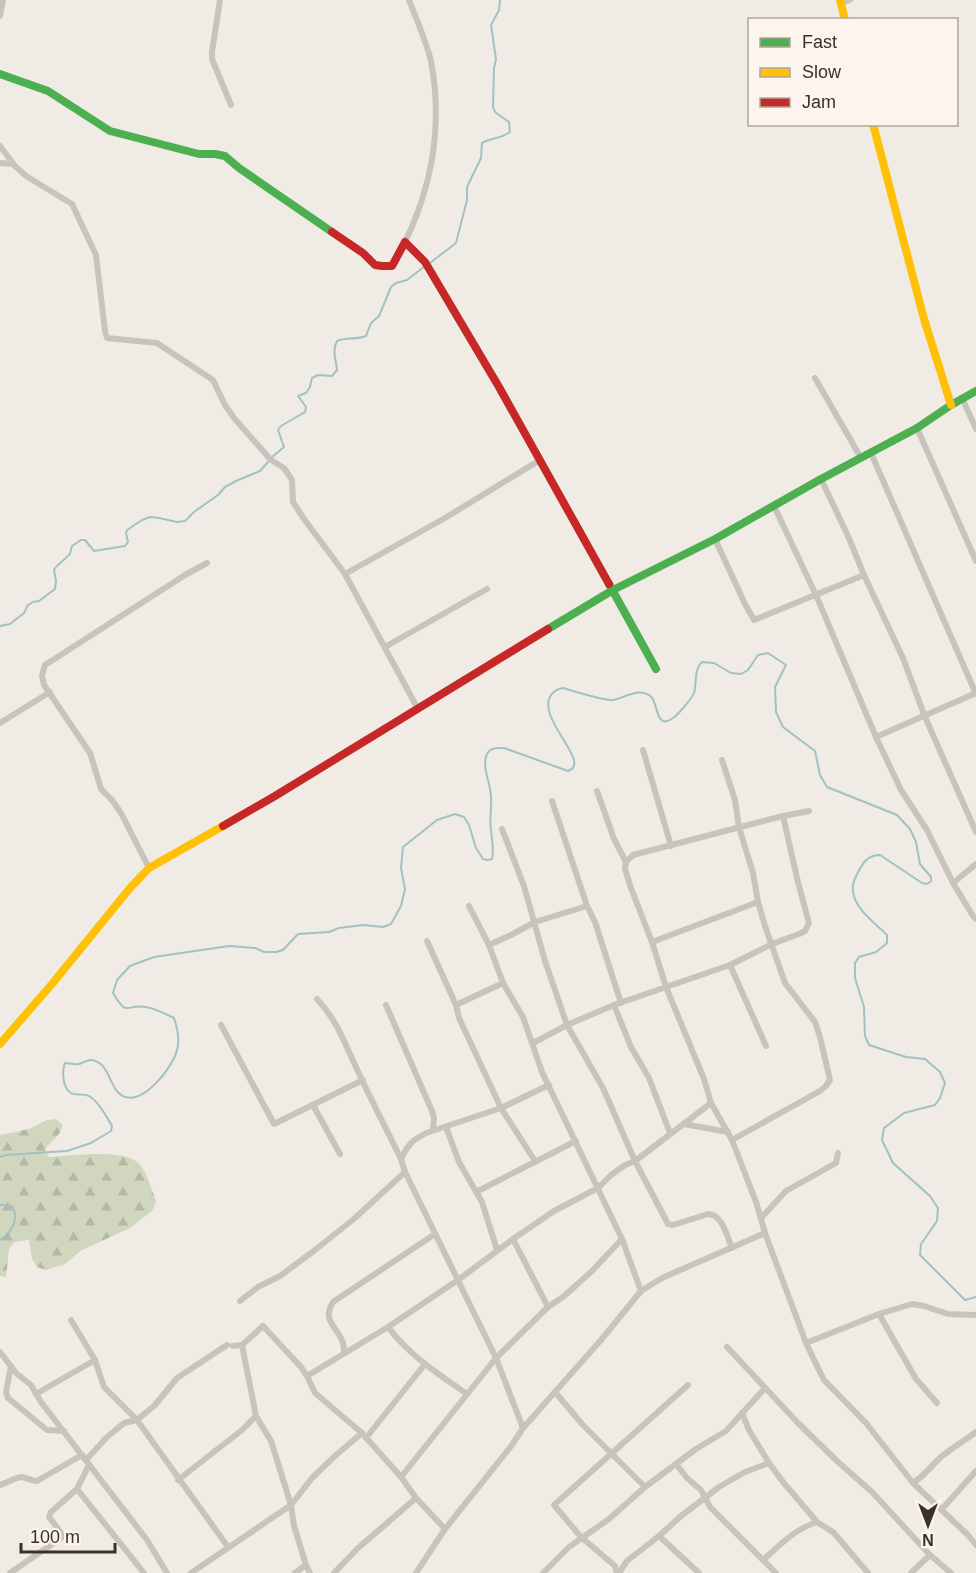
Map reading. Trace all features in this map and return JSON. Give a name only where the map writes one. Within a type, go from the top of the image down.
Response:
[{"type":"street","points":[[0,16],[3,0]]},
{"type":"street","points":[[220,0],[212,59],[231,105]]},
{"type":"street","points":[[0,74],[48,91],[110,131],[199,154],[225,156],[381,268],[392,266],[414,223],[430,174],[435,148],[434,83],[430,60],[409,0]]},
{"type":"street","points":[[844,18],[840,2],[850,0]]},
{"type":"street","points":[[874,126],[922,309],[951,405]]},
{"type":"street","points":[[0,146],[12,164],[26,176],[72,204],[96,255],[105,336],[110,339],[157,343],[210,377],[234,418],[271,460],[284,468],[292,480],[293,502],[345,574],[418,709]]},
{"type":"street","points":[[0,163],[12,164]]},
{"type":"street","points":[[405,242],[424,261],[540,460],[656,669]]},
{"type":"street","points":[[815,378],[861,458]]},
{"type":"street","points":[[0,1044],[149,868],[275,796],[613,591],[716,539],[916,428],[976,391]]},
{"type":"street","points":[[962,398],[976,429]]},
{"type":"street","points":[[916,428],[976,561]]},
{"type":"street","points":[[871,453],[976,693],[876,737]]},
{"type":"street","points":[[345,574],[445,518],[540,460]]},
{"type":"street","points":[[821,479],[903,658],[925,717],[976,832]]},
{"type":"street","points":[[774,506],[901,790],[929,834],[953,883],[976,919]]},
{"type":"street","points":[[716,539],[754,620],[864,575]]},
{"type":"street","points":[[149,868],[121,813],[101,789],[90,753],[44,685],[42,675],[45,665],[207,563]]},
{"type":"street","points":[[385,647],[487,589]]},
{"type":"street","points":[[0,723],[50,692]]},
{"type":"street","points":[[643,750],[670,846]]},
{"type":"street","points":[[722,760],[735,800],[739,827],[753,873],[758,902],[785,983],[815,1022],[830,1080],[820,1091],[732,1140]]},
{"type":"street","points":[[597,791],[614,839],[626,862],[631,888],[666,987],[705,1079],[711,1102],[732,1140],[806,1343],[824,1380],[866,1424],[913,1483],[942,1509],[976,1545]]},
{"type":"street","points":[[552,801],[621,1003]]},
{"type":"street","points":[[626,862],[633,855],[809,811]]},
{"type":"street","points":[[533,1043],[567,1025],[614,1005],[730,965],[805,931],[809,922],[783,816]]},
{"type":"street","points":[[502,829],[524,886],[545,961],[567,1025],[603,1088],[635,1161],[668,1224],[673,1225],[714,1214],[718,1217],[732,1248]]},
{"type":"street","points":[[953,883],[976,864]]},
{"type":"street","points":[[651,942],[758,902]]},
{"type":"street","points":[[469,906],[489,945],[503,983],[520,1010],[540,1068],[622,1239],[641,1291]]},
{"type":"street","points":[[489,945],[535,922],[587,906]]},
{"type":"street","points":[[427,941],[456,1005],[459,1018],[501,1108],[535,1161]]},
{"type":"street","points":[[730,965],[766,1046]]},
{"type":"street","points":[[456,1005],[503,983]]},
{"type":"street","points":[[317,999],[330,1012],[342,1034],[405,1172],[496,1358],[523,1428]]},
{"type":"street","points":[[386,1005],[434,1114],[433,1130]]},
{"type":"street","points":[[614,1005],[631,1047],[649,1078],[670,1133]]},
{"type":"street","points":[[221,1025],[274,1124],[363,1080]]},
{"type":"street","points":[[401,1159],[413,1142],[433,1130],[501,1108],[549,1085]]},
{"type":"street","points":[[307,1376],[388,1327],[554,1211],[598,1188],[611,1175],[635,1161],[711,1102]]},
{"type":"street","points":[[313,1105],[340,1154]]},
{"type":"street","points":[[684,1124],[728,1132]]},
{"type":"street","points":[[446,1127],[459,1162],[482,1202],[497,1250]]},
{"type":"street","points":[[476,1192],[576,1141]]},
{"type":"street","points":[[761,1218],[786,1191],[836,1163],[838,1152]]},
{"type":"street","points":[[240,1301],[258,1287],[280,1276],[315,1250],[355,1218],[405,1172]]},
{"type":"street","points":[[416,1573],[445,1529],[523,1428],[641,1291],[662,1278],[765,1233]]},
{"type":"street","points":[[344,1353],[343,1341],[333,1327],[329,1316],[333,1302],[435,1234]]},
{"type":"street","points":[[513,1239],[548,1307]]},
{"type":"street","points":[[401,1477],[496,1358],[548,1307],[591,1272],[622,1239]]},
{"type":"street","points":[[806,1343],[879,1314],[912,1304],[948,1314],[976,1316]]},
{"type":"street","points":[[879,1314],[916,1379],[937,1403]]},
{"type":"street","points":[[71,1320],[95,1360],[104,1387],[137,1420],[228,1547]]},
{"type":"street","points":[[0,1485],[25,1477],[31,1481],[37,1481],[86,1460],[107,1437],[124,1423],[137,1420],[155,1405],[177,1378],[230,1345],[242,1345],[262,1326],[307,1376],[315,1393],[364,1436],[445,1529]]},
{"type":"street","points":[[388,1327],[400,1342],[425,1364],[467,1394]]},
{"type":"street","points":[[242,1345],[256,1416],[271,1441],[291,1505],[294,1526],[310,1573]]},
{"type":"street","points":[[727,1347],[837,1461],[872,1492],[930,1555],[951,1573]]},
{"type":"street","points":[[0,1352],[16,1373],[31,1385],[147,1540],[167,1573]]},
{"type":"street","points":[[36,1394],[95,1360]]},
{"type":"street","points":[[191,1573],[291,1505],[312,1478],[336,1455],[364,1436],[425,1364]]},
{"type":"street","points":[[11,1366],[6,1392],[8,1398],[47,1430],[64,1431]]},
{"type":"street","points":[[688,1385],[554,1505],[581,1537],[615,1566],[618,1573],[627,1561],[719,1487],[744,1472],[769,1463]]},
{"type":"street","points":[[543,1573],[568,1547],[609,1519],[645,1487],[696,1449],[726,1431],[765,1388]]},
{"type":"street","points":[[555,1392],[582,1424],[645,1487]]},
{"type":"street","points":[[742,1413],[749,1431],[769,1463],[817,1522],[833,1532],[868,1573]]},
{"type":"street","points":[[178,1480],[242,1430],[256,1416]]},
{"type":"street","points":[[913,1483],[924,1476],[954,1446],[976,1432]]},
{"type":"street","points":[[10,1573],[61,1538],[62,1534],[49,1517],[51,1512],[77,1489],[86,1460]]},
{"type":"street","points":[[676,1464],[701,1490],[710,1507],[776,1573]]},
{"type":"street","points":[[942,1509],[976,1471]]},
{"type":"street","points":[[77,1489],[144,1573]]},
{"type":"street","points":[[334,1573],[357,1549],[416,1498]]},
{"type":"street","points":[[763,1560],[804,1527],[817,1522]]},
{"type":"street","points":[[659,1536],[699,1573]]},
{"type":"street","points":[[911,1573],[930,1555]]},
{"type":"street","points":[[296,1573],[306,1565]]},
{"type":"green space","points":[[56,1119],[63,1125],[59,1134],[45,1149],[49,1157],[98,1154],[124,1156],[134,1160],[141,1166],[150,1183],[156,1201],[153,1210],[130,1228],[82,1250],[65,1264],[46,1270],[37,1267],[32,1259],[29,1240],[14,1242],[9,1249],[6,1277],[0,1276],[0,1135],[29,1129],[47,1120]]},
{"type":"waterway","points":[[430,263],[456,243],[467,200],[467,187],[481,158],[482,143],[510,132],[509,122],[495,112],[493,107],[496,59],[491,25],[499,10],[500,0]]},
{"type":"waterway","points":[[272,457],[284,447],[278,430],[305,412],[306,407],[298,396],[306,393],[312,378],[318,375],[332,376],[337,370],[335,351],[337,341],[366,336],[371,323],[379,316],[391,287],[407,280],[425,266]]},
{"type":"waterway","points":[[0,626],[10,624],[24,613],[28,605],[39,601],[55,589],[54,570],[70,554],[72,546],[81,540],[85,540],[94,551],[125,546],[128,542],[127,530],[142,520],[150,517],[177,522],[185,521],[225,487],[260,471],[268,462]]},
{"type":"waterway","points":[[0,1157],[67,1151],[91,1143],[111,1131],[112,1126],[93,1099],[87,1095],[73,1094],[68,1091],[63,1070],[65,1063],[77,1064],[90,1060],[98,1062],[107,1072],[116,1090],[125,1097],[141,1095],[164,1074],[177,1050],[177,1029],[174,1018],[149,1008],[124,1008],[118,1001],[113,993],[117,980],[130,966],[154,957],[229,946],[276,952],[283,950],[298,934],[329,932],[339,928],[363,925],[383,927],[391,924],[401,906],[405,889],[401,868],[403,847],[437,820],[455,814],[464,817],[476,848],[483,859],[492,859],[491,792],[485,764],[490,750],[504,748],[568,771],[574,766],[574,759],[550,715],[548,705],[555,691],[563,688],[609,700],[644,693],[652,698],[660,718],[667,721],[678,714],[693,695],[697,672],[702,662],[714,663],[731,673],[741,674],[748,670],[758,655],[768,653],[786,665],[775,687],[776,712],[783,727],[815,751],[820,775],[827,787],[897,815],[910,829],[916,842],[920,864],[931,877],[931,881],[927,884],[922,883],[880,855],[864,862],[854,880],[853,893],[859,907],[887,935],[887,943],[876,952],[859,957],[855,963],[855,978],[864,1007],[865,1036],[869,1045],[906,1057],[925,1059],[940,1072],[945,1083],[935,1105],[904,1113],[884,1128],[882,1140],[893,1163],[930,1196],[938,1208],[937,1221],[921,1244],[920,1255],[965,1300],[976,1297]]},
{"type":"waterway","points":[[0,1205],[12,1206],[15,1216],[11,1230],[0,1240]]},
{"type":"traffic: fast","points":[[0,74],[48,91],[110,131],[199,154],[225,156],[332,232]]},
{"type":"traffic: fast","points":[[548,629],[613,590],[715,539],[917,428],[976,391]]},
{"type":"traffic: fast","points":[[609,584],[656,669]]},
{"type":"traffic: slow","points":[[840,0],[844,18]]},
{"type":"traffic: slow","points":[[874,126],[924,319],[951,405]]},
{"type":"traffic: slow","points":[[0,1044],[149,868],[223,826]]},
{"type":"traffic: jam","points":[[332,232],[363,253],[375,265],[392,266],[405,242],[425,262],[499,387],[609,584]]},
{"type":"traffic: jam","points":[[223,826],[548,629]]}]
